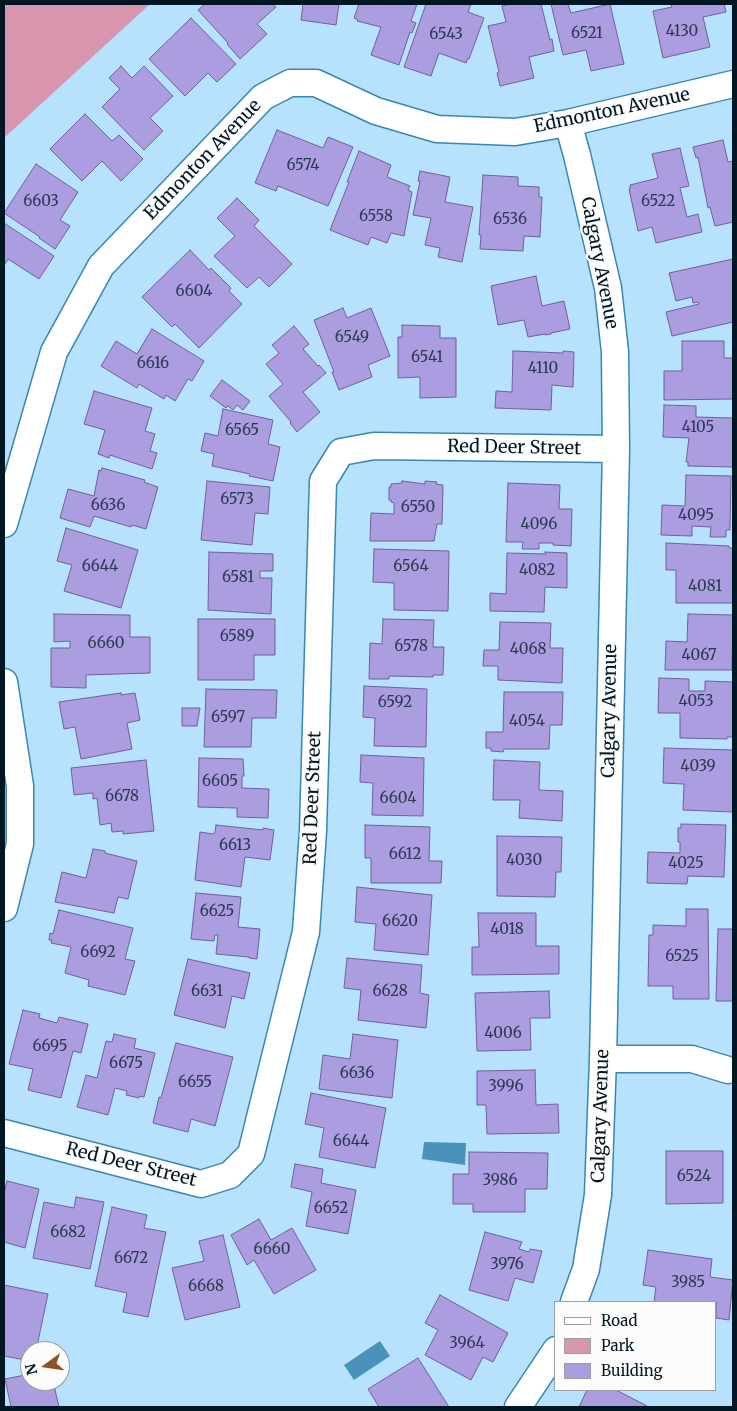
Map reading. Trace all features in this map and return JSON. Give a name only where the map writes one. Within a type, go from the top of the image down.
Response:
[{"type":"street","name":"Edmonton Avenue","points":[[4,524],[54,352],[101,266],[263,97],[290,83],[316,83],[376,111],[437,129],[515,132],[568,123],[733,84]]},
{"type":"street","name":"Calgary Avenue","points":[[568,123],[608,288],[615,352],[616,449],[603,1059],[598,1195],[586,1269],[574,1301]]},
{"type":"street","name":"Red Deer Street","points":[[4,1133],[201,1184],[230,1174],[251,1154],[306,932],[313,832],[323,481],[341,452],[374,446],[616,449]]},
{"type":"street","points":[[4,682],[20,786],[20,844],[4,908]]},
{"type":"street","points":[[603,1059],[692,1059],[728,1070]]},
{"type":"street","points":[[518,1407],[554,1353]]},
{"type":"green space","points":[[4,4],[150,4],[4,138]]},
{"type":"water","points":[[424,1142],[466,1143],[465,1165],[422,1159]]},
{"type":"water","points":[[380,1341],[390,1356],[354,1380],[344,1365]]},
{"type":"building","points":[[205,4],[272,4],[276,7],[257,24],[267,34],[240,59],[198,10]]},
{"type":"building","points":[[303,4],[339,4],[336,25],[301,20]]},
{"type":"building","points":[[359,4],[417,4],[411,21],[416,23],[412,33],[410,32],[399,65],[371,55],[381,27],[357,21],[354,18]]},
{"type":"building","points":[[426,4],[471,4],[468,12],[484,18],[466,63],[439,53],[431,76],[404,67]]},
{"type":"building","points":[[510,4],[541,4],[554,51],[529,57],[534,78],[500,86],[497,73],[499,72],[488,26],[506,22],[502,6]]},
{"type":"building","points":[[551,4],[568,4],[571,13],[610,4],[624,64],[591,71],[586,50],[563,55]]},
{"type":"building","points":[[671,4],[724,4],[726,12],[703,17],[710,47],[663,58],[653,11],[672,7]]},
{"type":"building","points":[[191,18],[236,64],[217,82],[208,73],[185,96],[149,59]]},
{"type":"building","points":[[121,66],[132,78],[144,66],[173,96],[150,118],[163,131],[144,150],[102,107],[120,89],[109,78]]},
{"type":"building","points":[[85,114],[112,141],[119,135],[143,159],[121,181],[102,161],[82,181],[50,149]]},
{"type":"building","points":[[277,130],[323,148],[328,137],[353,147],[328,206],[278,186],[276,191],[255,183]]},
{"type":"building","points":[[723,140],[728,162],[733,161],[733,222],[715,226],[710,207],[708,208],[698,157],[696,158],[693,147]]},
{"type":"building","points":[[680,148],[689,186],[680,188],[687,217],[698,214],[702,232],[656,243],[652,227],[638,231],[629,189],[630,185],[658,178],[652,154]]},
{"type":"building","points":[[359,151],[391,165],[387,177],[410,186],[408,190],[412,192],[404,236],[391,233],[387,243],[371,237],[368,245],[330,230]]},
{"type":"building","points":[[36,164],[78,192],[60,220],[70,226],[55,249],[4,213]]},
{"type":"building","points":[[420,171],[450,177],[445,202],[473,207],[462,262],[438,257],[440,248],[425,245],[431,218],[413,215],[420,181],[418,181]]},
{"type":"building","points":[[483,175],[518,177],[518,186],[539,187],[539,197],[542,197],[540,237],[524,236],[523,251],[480,249],[481,235],[479,235]]},
{"type":"building","points":[[237,198],[259,220],[254,226],[292,264],[269,287],[259,277],[247,288],[214,256],[235,236],[217,218]]},
{"type":"building","points":[[4,223],[54,256],[39,279],[8,259],[4,263]]},
{"type":"building","points":[[190,250],[209,270],[211,268],[231,288],[229,291],[242,304],[199,348],[175,324],[172,327],[142,297]]},
{"type":"building","points":[[733,259],[733,322],[672,336],[666,312],[699,304],[698,302],[693,303],[692,297],[676,301],[669,273]]},
{"type":"building","points":[[536,276],[542,306],[564,301],[570,329],[528,337],[524,320],[498,325],[491,286]]},
{"type":"building","points":[[343,308],[347,318],[371,308],[390,356],[368,365],[372,377],[339,390],[314,320]]},
{"type":"building","points":[[402,325],[440,326],[440,338],[456,338],[456,397],[420,398],[420,377],[398,378],[398,337],[402,337]]},
{"type":"building","points":[[294,326],[309,344],[303,349],[326,373],[303,392],[320,412],[297,432],[269,396],[283,384],[266,364],[279,353],[272,345]]},
{"type":"building","points":[[152,329],[204,361],[192,381],[188,379],[175,401],[166,395],[164,399],[139,384],[137,388],[101,366],[116,341],[137,354]]},
{"type":"building","points":[[682,341],[724,341],[724,358],[733,358],[733,399],[664,400],[664,371],[682,371]]},
{"type":"building","points":[[513,351],[574,352],[573,387],[552,385],[551,410],[495,408],[496,391],[512,392]]},
{"type":"building","points":[[222,380],[250,401],[243,410],[237,405],[233,410],[228,406],[226,408],[210,396]]},
{"type":"building","points":[[94,391],[152,408],[145,431],[155,434],[150,451],[157,453],[152,469],[110,455],[109,458],[98,454],[105,430],[84,424]]},
{"type":"building","points":[[664,405],[696,406],[696,417],[733,418],[733,467],[688,466],[688,462],[686,462],[689,438],[663,437]]},
{"type":"building","points":[[223,409],[273,420],[268,444],[280,447],[273,481],[212,466],[214,454],[201,451],[205,433],[218,436]]},
{"type":"building","points":[[102,468],[145,480],[144,482],[158,487],[146,529],[132,525],[131,527],[94,516],[90,527],[60,518],[68,489],[94,496],[99,470],[101,471]]},
{"type":"building","points":[[686,475],[731,476],[730,530],[726,530],[726,537],[710,537],[711,527],[692,526],[692,536],[661,535],[662,505],[685,506]]},
{"type":"building","points":[[207,481],[270,487],[268,514],[255,513],[252,545],[201,540]]},
{"type":"building","points":[[402,481],[425,484],[425,481],[437,482],[436,484],[443,485],[442,524],[437,524],[434,541],[370,541],[371,513],[394,514],[394,503],[389,500],[389,487],[391,487],[391,484],[402,483]]},
{"type":"building","points":[[508,483],[560,485],[559,509],[572,509],[571,546],[539,543],[539,549],[522,549],[523,542],[506,542]]},
{"type":"building","points":[[66,528],[138,550],[121,608],[64,591],[72,565],[57,561]]},
{"type":"building","points":[[666,543],[729,546],[729,548],[733,548],[733,603],[676,603],[676,570],[666,570]]},
{"type":"building","points":[[374,549],[449,551],[448,611],[394,610],[394,583],[373,582]]},
{"type":"building","points":[[209,552],[273,554],[273,571],[260,571],[260,578],[272,578],[271,614],[208,610]]},
{"type":"building","points":[[545,552],[567,553],[567,588],[545,587],[544,612],[490,611],[490,593],[506,594],[507,553],[546,554]]},
{"type":"building","points":[[54,614],[130,615],[130,637],[150,637],[150,673],[86,675],[86,688],[51,687],[51,648],[70,648],[70,641],[54,642]]},
{"type":"building","points":[[688,614],[733,615],[732,670],[665,670],[666,641],[687,642]]},
{"type":"building","points":[[198,619],[275,619],[275,655],[254,655],[254,680],[198,680]]},
{"type":"building","points":[[383,619],[434,620],[433,647],[444,647],[443,675],[433,675],[433,677],[389,676],[389,679],[369,679],[370,643],[382,644]]},
{"type":"building","points":[[500,622],[551,623],[550,648],[563,648],[562,683],[498,680],[498,666],[483,666],[484,650],[499,650]]},
{"type":"building","points":[[659,678],[689,679],[689,691],[705,691],[705,681],[733,682],[733,737],[727,737],[727,739],[680,738],[680,713],[658,713]]},
{"type":"building","points":[[364,686],[427,689],[426,747],[374,746],[375,718],[363,717]]},
{"type":"building","points":[[206,689],[277,690],[276,718],[252,718],[251,747],[204,747]]},
{"type":"building","points":[[504,692],[563,692],[562,725],[550,725],[549,749],[504,749],[503,752],[491,751],[491,748],[486,748],[486,732],[503,732]]},
{"type":"building","points":[[121,693],[121,695],[135,693],[140,720],[127,723],[132,749],[81,759],[75,727],[64,729],[59,702]]},
{"type":"building","points":[[182,708],[200,708],[197,726],[182,726]]},
{"type":"building","points":[[664,748],[733,750],[733,812],[683,810],[684,784],[663,783]]},
{"type":"building","points":[[361,755],[424,758],[423,816],[372,815],[373,783],[360,782]]},
{"type":"building","points":[[199,758],[243,759],[244,776],[242,776],[242,788],[269,789],[268,818],[237,817],[237,808],[198,807]]},
{"type":"building","points":[[146,760],[154,831],[123,834],[123,831],[112,832],[111,823],[100,825],[97,798],[93,799],[93,793],[74,795],[71,768]]},
{"type":"building","points":[[494,760],[540,762],[539,790],[563,791],[562,821],[519,818],[520,800],[493,800]]},
{"type":"building","points":[[681,824],[726,825],[724,877],[688,876],[687,884],[647,883],[648,852],[680,853],[678,828],[681,828]]},
{"type":"building","points":[[216,825],[274,830],[270,860],[245,857],[241,887],[195,880],[200,832],[213,834]]},
{"type":"building","points":[[365,825],[430,827],[429,861],[442,861],[441,883],[371,883],[371,858],[365,858]]},
{"type":"building","points":[[497,836],[562,837],[561,872],[556,872],[555,897],[497,896]]},
{"type":"building","points":[[93,849],[137,861],[128,899],[118,897],[114,913],[55,902],[62,872],[86,878]]},
{"type":"building","points":[[357,887],[432,895],[428,955],[374,950],[376,924],[355,922]]},
{"type":"building","points":[[196,893],[241,897],[238,927],[260,929],[257,959],[216,954],[218,935],[215,935],[214,941],[191,939]]},
{"type":"building","points":[[686,909],[708,909],[709,999],[673,999],[673,986],[648,986],[649,935],[653,935],[653,925],[686,926]]},
{"type":"building","points":[[59,910],[133,928],[125,959],[135,961],[125,995],[88,986],[89,980],[65,973],[71,947],[51,943],[52,940],[49,940],[50,933],[53,934]]},
{"type":"building","points":[[478,913],[536,913],[536,946],[559,946],[559,974],[472,975],[472,947],[479,947]]},
{"type":"building","points":[[718,929],[733,929],[733,1001],[716,1001]]},
{"type":"building","points":[[347,958],[422,965],[420,993],[429,995],[426,1028],[358,1020],[361,990],[344,988]]},
{"type":"building","points":[[188,959],[250,973],[244,999],[232,996],[225,1028],[174,1015]]},
{"type":"building","points":[[549,991],[550,1018],[530,1018],[531,1050],[477,1051],[475,993]]},
{"type":"building","points":[[23,1010],[40,1014],[39,1018],[57,1023],[59,1017],[88,1024],[81,1053],[73,1051],[61,1098],[28,1090],[33,1069],[9,1064]]},
{"type":"building","points":[[114,1034],[136,1039],[134,1048],[155,1053],[144,1097],[139,1096],[139,1098],[126,1095],[127,1091],[115,1088],[108,1115],[77,1107],[86,1075],[97,1078],[106,1041],[112,1042]]},
{"type":"building","points":[[353,1034],[398,1040],[392,1098],[319,1089],[323,1055],[350,1059]]},
{"type":"building","points":[[176,1043],[233,1057],[215,1126],[191,1119],[188,1132],[153,1123]]},
{"type":"building","points":[[535,1070],[536,1105],[558,1104],[559,1133],[487,1134],[486,1105],[477,1105],[477,1071]]},
{"type":"building","points":[[311,1093],[386,1108],[375,1168],[319,1157],[324,1128],[305,1124]]},
{"type":"building","points":[[666,1151],[723,1151],[723,1203],[666,1204]]},
{"type":"building","points":[[469,1152],[548,1153],[547,1189],[525,1189],[525,1212],[473,1212],[473,1204],[453,1204],[453,1174],[469,1174]]},
{"type":"building","points":[[295,1164],[323,1169],[321,1183],[356,1190],[348,1234],[306,1226],[312,1192],[291,1187]]},
{"type":"building","points":[[7,1181],[39,1189],[25,1248],[4,1242],[4,1193]]},
{"type":"building","points":[[76,1197],[104,1202],[90,1269],[33,1258],[44,1202],[74,1208]]},
{"type":"building","points":[[112,1207],[147,1215],[144,1228],[166,1232],[148,1317],[123,1312],[127,1293],[95,1286]]},
{"type":"building","points":[[259,1219],[271,1240],[292,1228],[316,1270],[274,1294],[254,1260],[247,1265],[231,1235]]},
{"type":"building","points":[[485,1232],[522,1242],[519,1249],[529,1252],[530,1249],[542,1251],[533,1283],[515,1278],[508,1301],[469,1290]]},
{"type":"building","points":[[223,1235],[240,1307],[185,1320],[172,1268],[204,1261],[199,1241]]},
{"type":"building","points":[[648,1250],[712,1259],[710,1277],[733,1280],[729,1320],[717,1318],[717,1301],[654,1301],[656,1287],[643,1285]]},
{"type":"building","points":[[4,1285],[48,1294],[38,1341],[20,1341],[20,1359],[4,1356]]},
{"type":"building","points":[[440,1295],[508,1333],[493,1362],[483,1357],[471,1380],[425,1355],[438,1330],[425,1323]]},
{"type":"building","points":[[418,1358],[449,1407],[379,1407],[368,1389]]},
{"type":"building","points":[[20,1376],[20,1391],[55,1391],[59,1407],[11,1407],[5,1379]]},
{"type":"building","points":[[587,1391],[618,1391],[647,1406],[646,1407],[579,1407]]}]
